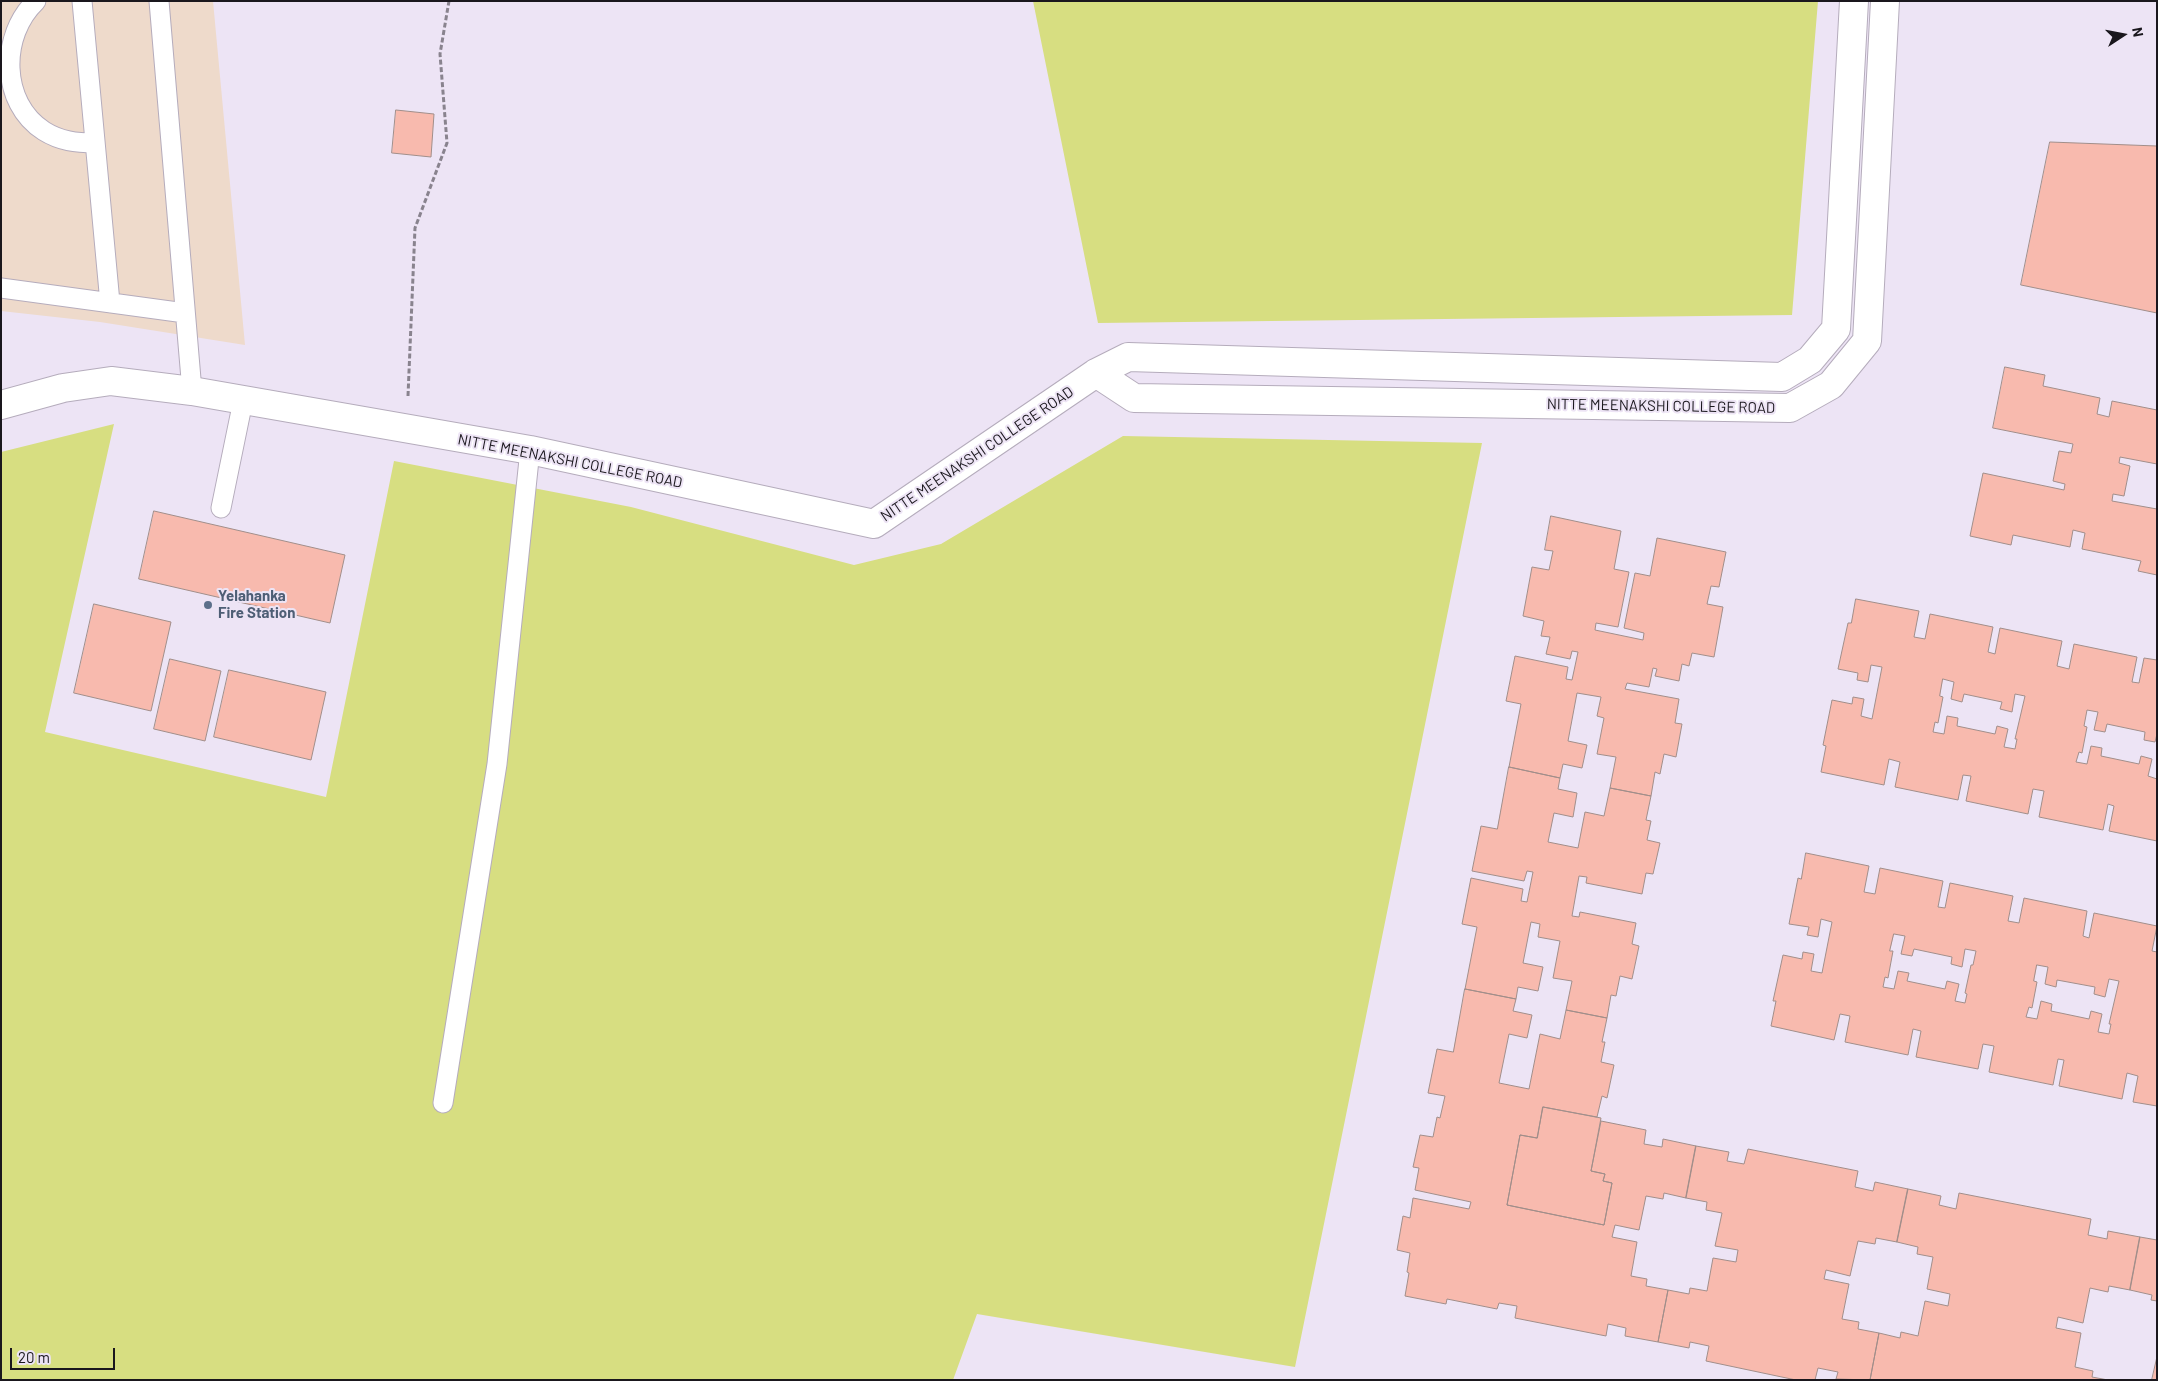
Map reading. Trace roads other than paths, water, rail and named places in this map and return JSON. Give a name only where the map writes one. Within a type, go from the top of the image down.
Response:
[{"type":"street","name":"NITTE MEENAKSHI COLLEGE ROAD","points":[[1,405],[63,388],[111,380],[192,391],[530,450],[874,524],[1096,373],[1128,357],[1782,377],[1810,360],[1836,329],[1854,1]]},
{"type":"street","name":"NITTE MEENAKSHI COLLEGE ROAD","points":[[1096,373],[1134,398],[1790,408],[1830,385],[1867,341],[1885,1]]},
{"type":"lane","points":[[36,1],[27,9],[15,27],[8,46],[7,66],[10,85],[17,102],[28,118],[42,130],[77,144],[95,143]]},
{"type":"lane","points":[[82,1],[110,303]]},
{"type":"lane","points":[[159,1],[192,391]]},
{"type":"lane","points":[[1,288],[185,313]]},
{"type":"lane","points":[[221,508],[243,400]]},
{"type":"lane","points":[[443,1103],[497,764],[530,450]]},
{"type":"place","name":"Yelahanka Fire Station","points":[[208,605]]}]
